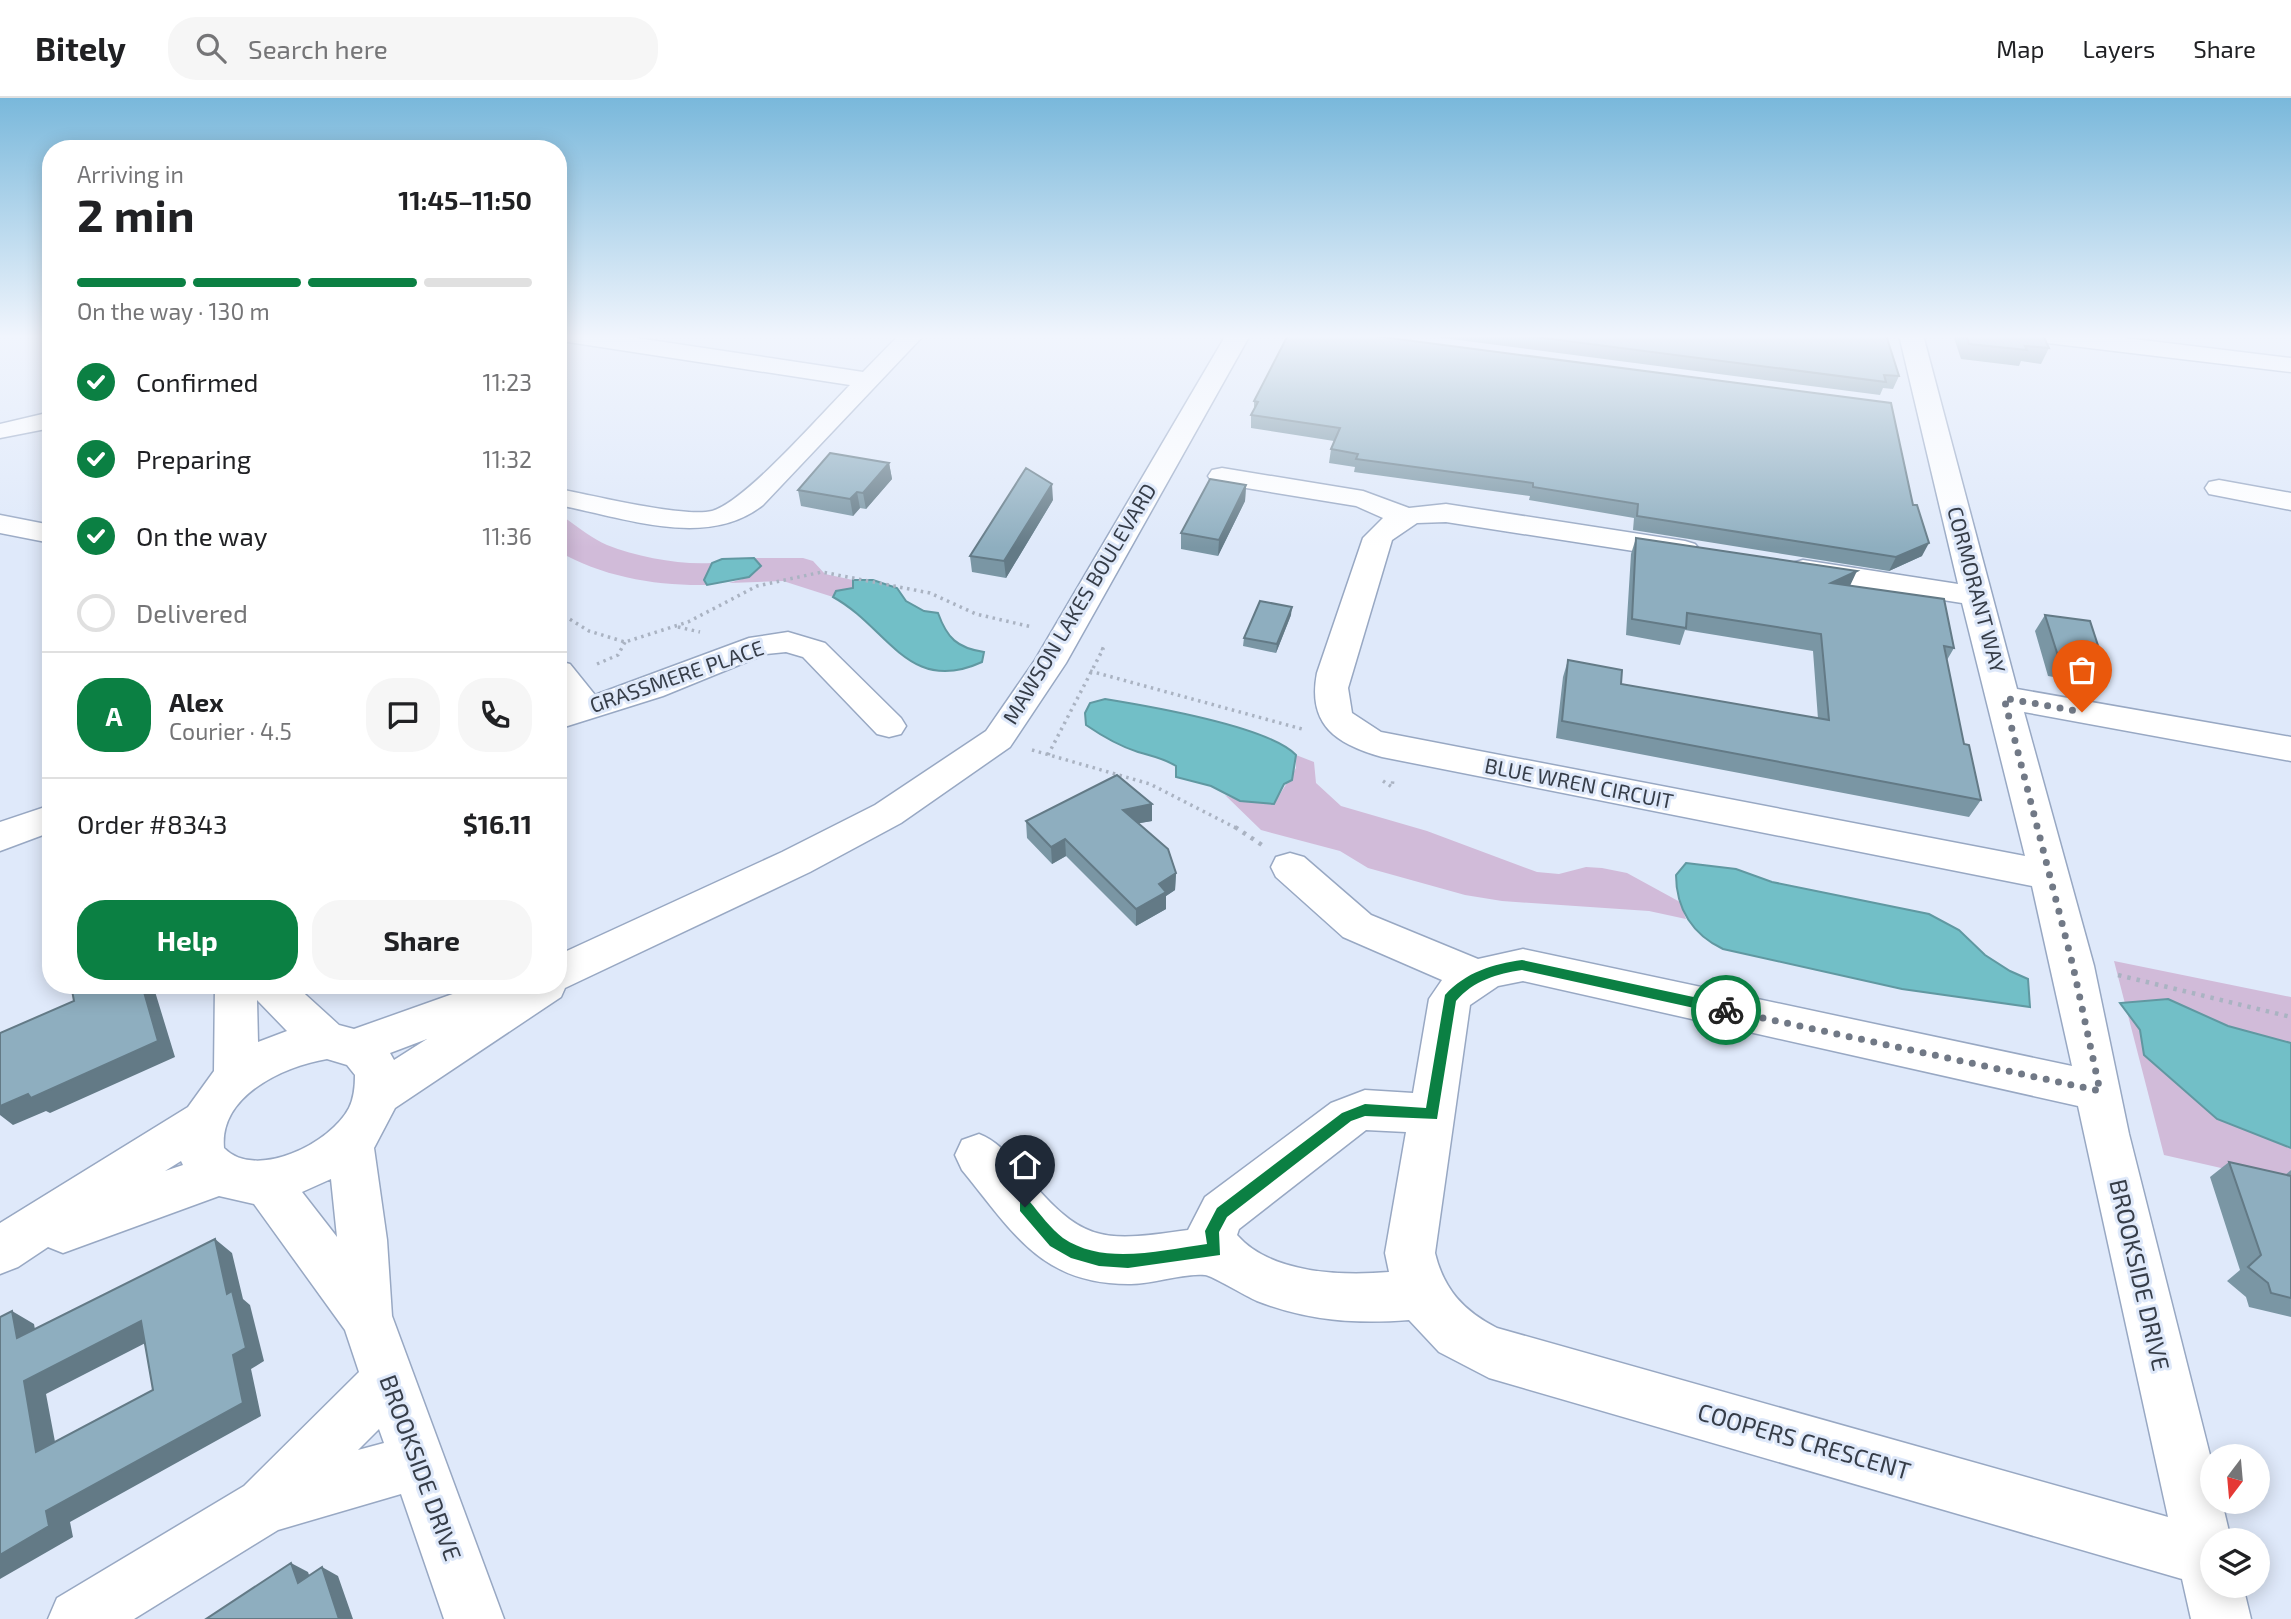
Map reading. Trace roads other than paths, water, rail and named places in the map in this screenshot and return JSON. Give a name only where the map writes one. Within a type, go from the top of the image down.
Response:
[{"type":"street","points":[[567,499],[689,521],[721,519],[735,513],[753,499],[843,406]]},
{"type":"street","name":"MAWSON LAKES BOULEVARD","points":[[567,973],[796,862],[888,814],[998,740],[1058,650],[1197,406]]},
{"type":"street","name":"CORMORANT WAY","points":[[1916,406],[1977,596],[2073,966]]},
{"type":"street","points":[[1,431],[42,422]]},
{"type":"street","points":[[1222,476],[1363,499],[1405,517],[1446,513],[1713,555]]},
{"type":"street","points":[[2219,488],[2274,496],[2291,502]]},
{"type":"street","name":"BLUE WREN CIRCUIT","points":[[1405,517],[1386,527],[1378,538],[1329,692],[1331,710],[1341,724],[1364,739],[1397,748],[2050,875]]},
{"type":"street","points":[[0,524],[42,532]]},
{"type":"street","points":[[1767,563],[1977,596]]},
{"type":"street","name":"GRASSMERE PLACE","points":[[572,713],[651,688],[760,645],[788,642],[814,650],[889,726]]},
{"type":"street","points":[[2004,698],[2291,749]]},
{"type":"street","points":[[0,836],[42,820]]},
{"type":"street","points":[[1290,867],[1357,926],[1476,976]]},
{"type":"street","name":"COOPERS CRESCENT","points":[[2096,1071],[1522,965],[1496,969],[1476,976],[1450,999],[1410,1253],[1415,1282],[1432,1313],[1457,1336],[1489,1352],[2200,1572]]},
{"type":"street","name":"BROOKSIDE DRIVE","points":[[2073,966],[2135,1261],[2200,1533]]},
{"type":"street","points":[[236,994],[236,1079]]},
{"type":"street","points":[[277,994],[285,1004],[341,1044],[369,1057],[378,1081],[377,1095],[350,1142],[268,1185],[219,1174],[208,1164],[200,1142],[203,1122],[222,1092],[249,1068],[278,1052],[341,1044],[498,994]]},
{"type":"street","name":"MAWSON LAKES BOULEVARD","points":[[377,1095],[532,994]]},
{"type":"street","points":[[1422,1295],[1341,1298],[1299,1290],[1234,1266],[1215,1250],[1212,1231],[1222,1213],[1346,1117],[1365,1110],[1432,1114]]},
{"type":"street","points":[[0,1252],[203,1122]]},
{"type":"street","name":"BROOKSIDE DRIVE","points":[[350,1142],[362,1240],[366,1316],[474,1619]]},
{"type":"street","points":[[979,1155],[1055,1241],[1076,1253],[1128,1261],[1215,1250]]},
{"type":"street","points":[[0,1252],[219,1174]]},
{"type":"street","name":"BROOKSIDE DRIVE","points":[[268,1185],[366,1316]]},
{"type":"street","points":[[78,1619],[264,1506],[389,1380]]},
{"type":"street","points":[[264,1506],[418,1461]]},
{"type":"street","name":"BROOKSIDE DRIVE","points":[[2216,1598],[2221,1619]]},
{"type":"water","points":[[754,558],[761,566],[749,577],[707,585],[704,580],[712,563],[722,559]]},
{"type":"water","points":[[853,580],[873,580],[897,588],[906,601],[924,611],[938,613],[945,629],[954,640],[967,648],[984,652],[982,662],[957,670],[935,670],[900,654],[852,610],[833,597],[836,591],[853,588]]},
{"type":"water","points":[[1105,699],[1206,719],[1260,735],[1296,755],[1292,780],[1284,784],[1274,804],[1240,801],[1211,786],[1176,777],[1176,766],[1124,747],[1086,725],[1085,713],[1090,703]]},
{"type":"water","points":[[1686,863],[1736,869],[1772,882],[1929,914],[1959,930],[1985,955],[2028,979],[2030,1007],[1902,989],[1723,949],[1703,936],[1688,920],[1683,910],[1676,875]]},
{"type":"water","points":[[2168,999],[2228,1026],[2291,1043],[2291,1148],[2217,1119],[2144,1055],[2140,1030],[2120,1003]]}]
